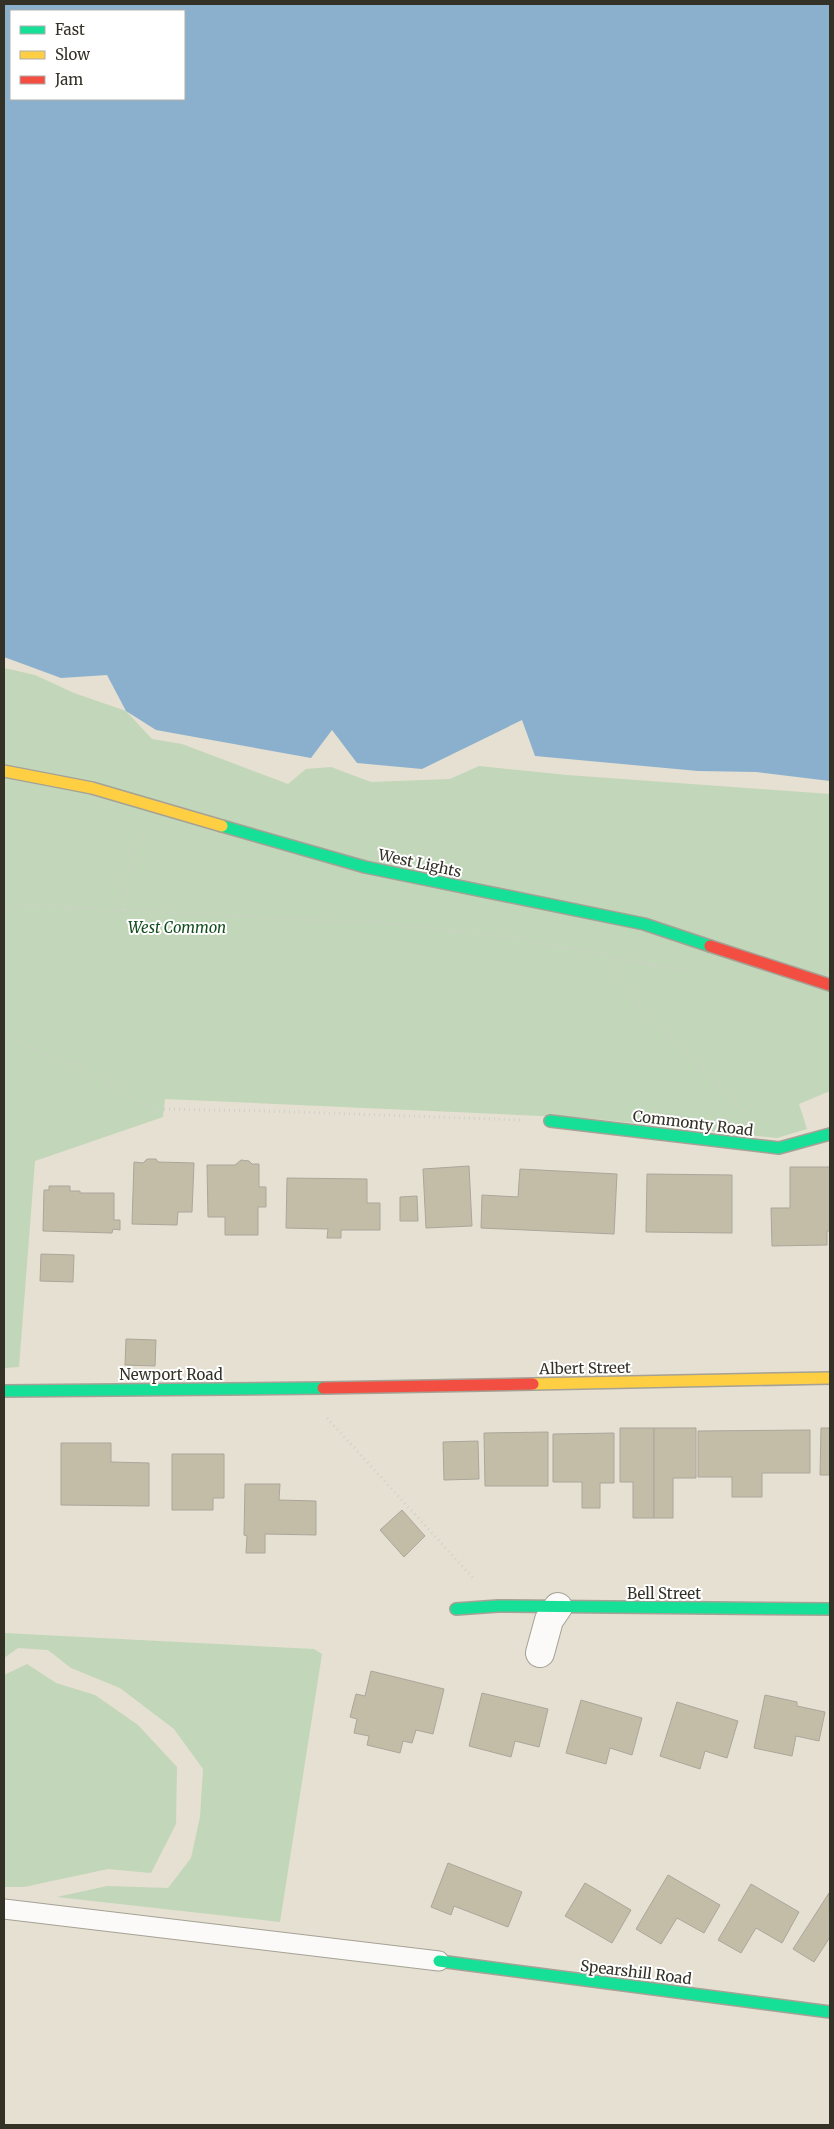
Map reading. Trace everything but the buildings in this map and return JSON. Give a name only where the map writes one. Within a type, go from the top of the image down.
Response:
[{"type":"street","name":"West Lights","points":[[4,771],[92,788],[365,867],[644,924],[830,985]]},
{"type":"street","name":"Commonty Road","points":[[550,1121],[779,1148],[830,1134]]},
{"type":"street","name":"Albert Street","points":[[339,1388],[830,1378]]},
{"type":"street","name":"Newport Road","points":[[4,1391],[339,1388]]},
{"type":"street","name":"Bell Street","points":[[456,1608],[498,1606],[830,1609]]},
{"type":"street","points":[[540,1653],[549,1620],[558,1607]]},
{"type":"street","name":"Spearshill Road","points":[[439,1961],[830,2012]]},
{"type":"lane","points":[[4,1909],[439,1961]]},
{"type":"path","points":[[124,910],[132,846]]},
{"type":"path","points":[[4,904],[406,925],[523,939],[687,971]]},
{"type":"path","points":[[611,957],[633,998],[779,1148]]},
{"type":"path","points":[[4,1031],[32,1050],[84,1068],[153,1109],[269,1111],[550,1121]]},
{"type":"path","points":[[300,1389],[498,1606]]},
{"type":"green space","name":"West Common","points":[[4,668],[35,675],[74,693],[126,711],[152,739],[182,744],[288,784],[306,769],[331,767],[371,782],[450,779],[479,766],[567,775],[830,794],[830,1091],[799,1104],[807,1129],[777,1138],[586,1118],[165,1099],[163,1117],[35,1161],[19,1367],[4,1368]]},
{"type":"green space","points":[[4,1633],[314,1649],[322,1654],[280,1922],[57,1897],[107,1886],[168,1888],[191,1858],[200,1817],[203,1769],[174,1729],[120,1688],[71,1668],[48,1650],[18,1648],[4,1658]]},
{"type":"green space","points":[[27,1664],[56,1683],[95,1695],[138,1725],[177,1767],[176,1824],[151,1873],[108,1869],[24,1887],[4,1887],[4,1675]]},
{"type":"water","points":[[4,4],[830,4],[830,781],[756,772],[698,771],[535,756],[522,720],[422,769],[357,763],[332,730],[311,758],[156,730],[126,711],[107,675],[61,678],[4,657]]},
{"type":"traffic: fast","points":[[222,826],[365,867],[644,924],[710,946]]},
{"type":"traffic: fast","points":[[550,1121],[779,1148],[830,1134]]},
{"type":"traffic: fast","points":[[4,1391],[323,1388]]},
{"type":"traffic: fast","points":[[456,1609],[498,1606],[830,1609]]},
{"type":"traffic: fast","points":[[439,1961],[830,2012]]},
{"type":"traffic: slow","points":[[4,771],[92,788],[222,826]]},
{"type":"traffic: slow","points":[[533,1384],[830,1378]]},
{"type":"traffic: jam","points":[[710,946],[830,985]]},
{"type":"traffic: jam","points":[[323,1388],[533,1384]]}]
